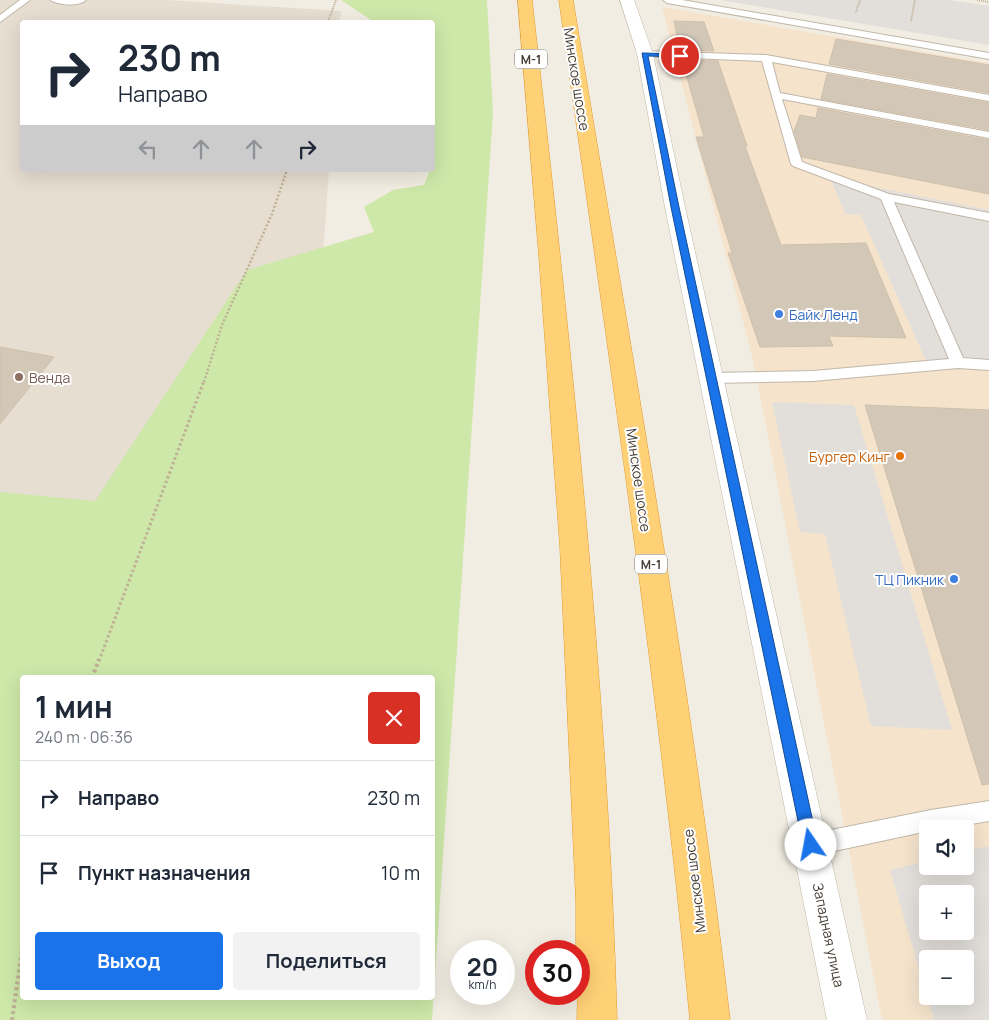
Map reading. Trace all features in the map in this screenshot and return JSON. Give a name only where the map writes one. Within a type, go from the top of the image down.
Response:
[{"type":"highway","name":"М-1","points":[[525,0],[550,257],[574,547],[595,902],[597,1020]]},
{"type":"highway","name":"Минское шоссе","points":[[566,0],[637,467],[696,887],[710,1020]]},
{"type":"street","name":"Западная улица","points":[[628,0],[644,54],[847,1020]]},
{"type":"lane","points":[[0,19],[26,0]]},
{"type":"lane","points":[[54,0],[79,2],[82,0]]},
{"type":"lane","points":[[667,0],[989,56]]},
{"type":"lane","points":[[644,54],[766,58],[989,98]]},
{"type":"lane","points":[[766,58],[797,164],[886,197],[989,217]]},
{"type":"lane","points":[[776,95],[989,135]]},
{"type":"lane","points":[[886,197],[958,363]]},
{"type":"lane","points":[[711,378],[813,376],[958,363],[989,365]]},
{"type":"lane","points":[[811,845],[931,820],[989,811]]},
{"type":"path","points":[[329,20],[336,0]]},
{"type":"path","points":[[910,26],[915,0]]},
{"type":"path","points":[[977,0],[989,2]]},
{"type":"path","points":[[93,675],[199,398],[222,325],[272,214],[286,172]]},
{"type":"path","points":[[12,1020],[20,964]]},
{"type":"shaded area","points":[[0,0],[167,0],[341,11],[340,20],[20,20],[20,172],[329,172],[293,675],[20,675],[20,1000],[0,1020]]},
{"type":"shaded area","points":[[720,0],[949,0],[989,6],[989,45]]},
{"type":"shaded area","points":[[662,7],[989,63],[989,1020],[882,1020],[753,360]]},
{"type":"shaded area","points":[[830,178],[989,210],[989,364],[926,361],[861,215],[845,214]]},
{"type":"shaded area","points":[[772,402],[854,405],[952,730],[871,726],[825,534],[800,532]]},
{"type":"shaded area","points":[[989,846],[989,1020],[934,1020],[930,1005],[974,1005],[974,950],[919,950],[919,969],[890,870],[919,863],[919,875],[974,875],[974,850]]},
{"type":"green space","points":[[341,0],[487,0],[493,113],[435,975],[435,675],[20,675],[20,1000],[433,1000],[432,1020],[0,1020],[0,492],[95,501],[247,270],[374,232],[364,207],[393,190],[424,185],[429,172],[435,172],[435,20],[371,20]]},
{"type":"building","points":[[674,21],[704,22],[714,51],[680,50]]},
{"type":"building","points":[[836,39],[989,65],[989,93],[829,64]]},
{"type":"building","points":[[682,60],[718,61],[747,146],[745,146],[781,245],[866,243],[906,338],[829,336],[833,346],[760,347],[728,253],[732,253],[696,137],[704,137]]},
{"type":"building","points":[[827,74],[989,103],[989,130],[821,99]]},
{"type":"building","points":[[818,108],[989,140],[989,194],[802,157],[794,131],[800,115],[816,118]]},
{"type":"building","name":"Венда","points":[[0,347],[54,357],[0,424]]},
{"type":"building","name":"ТЦ Пикник","points":[[865,405],[989,410],[989,784],[982,785]]},
{"type":"place","name":"Байк Ленд","points":[[779,314]]},
{"type":"place","name":"Венда","points":[[19,377]]},
{"type":"place","name":"Бургер Кинг","points":[[900,456]]},
{"type":"place","name":"ТЦ Пикник","points":[[954,579]]},
{"type":"route","points":[[680,56],[644,54],[811,845]]}]
